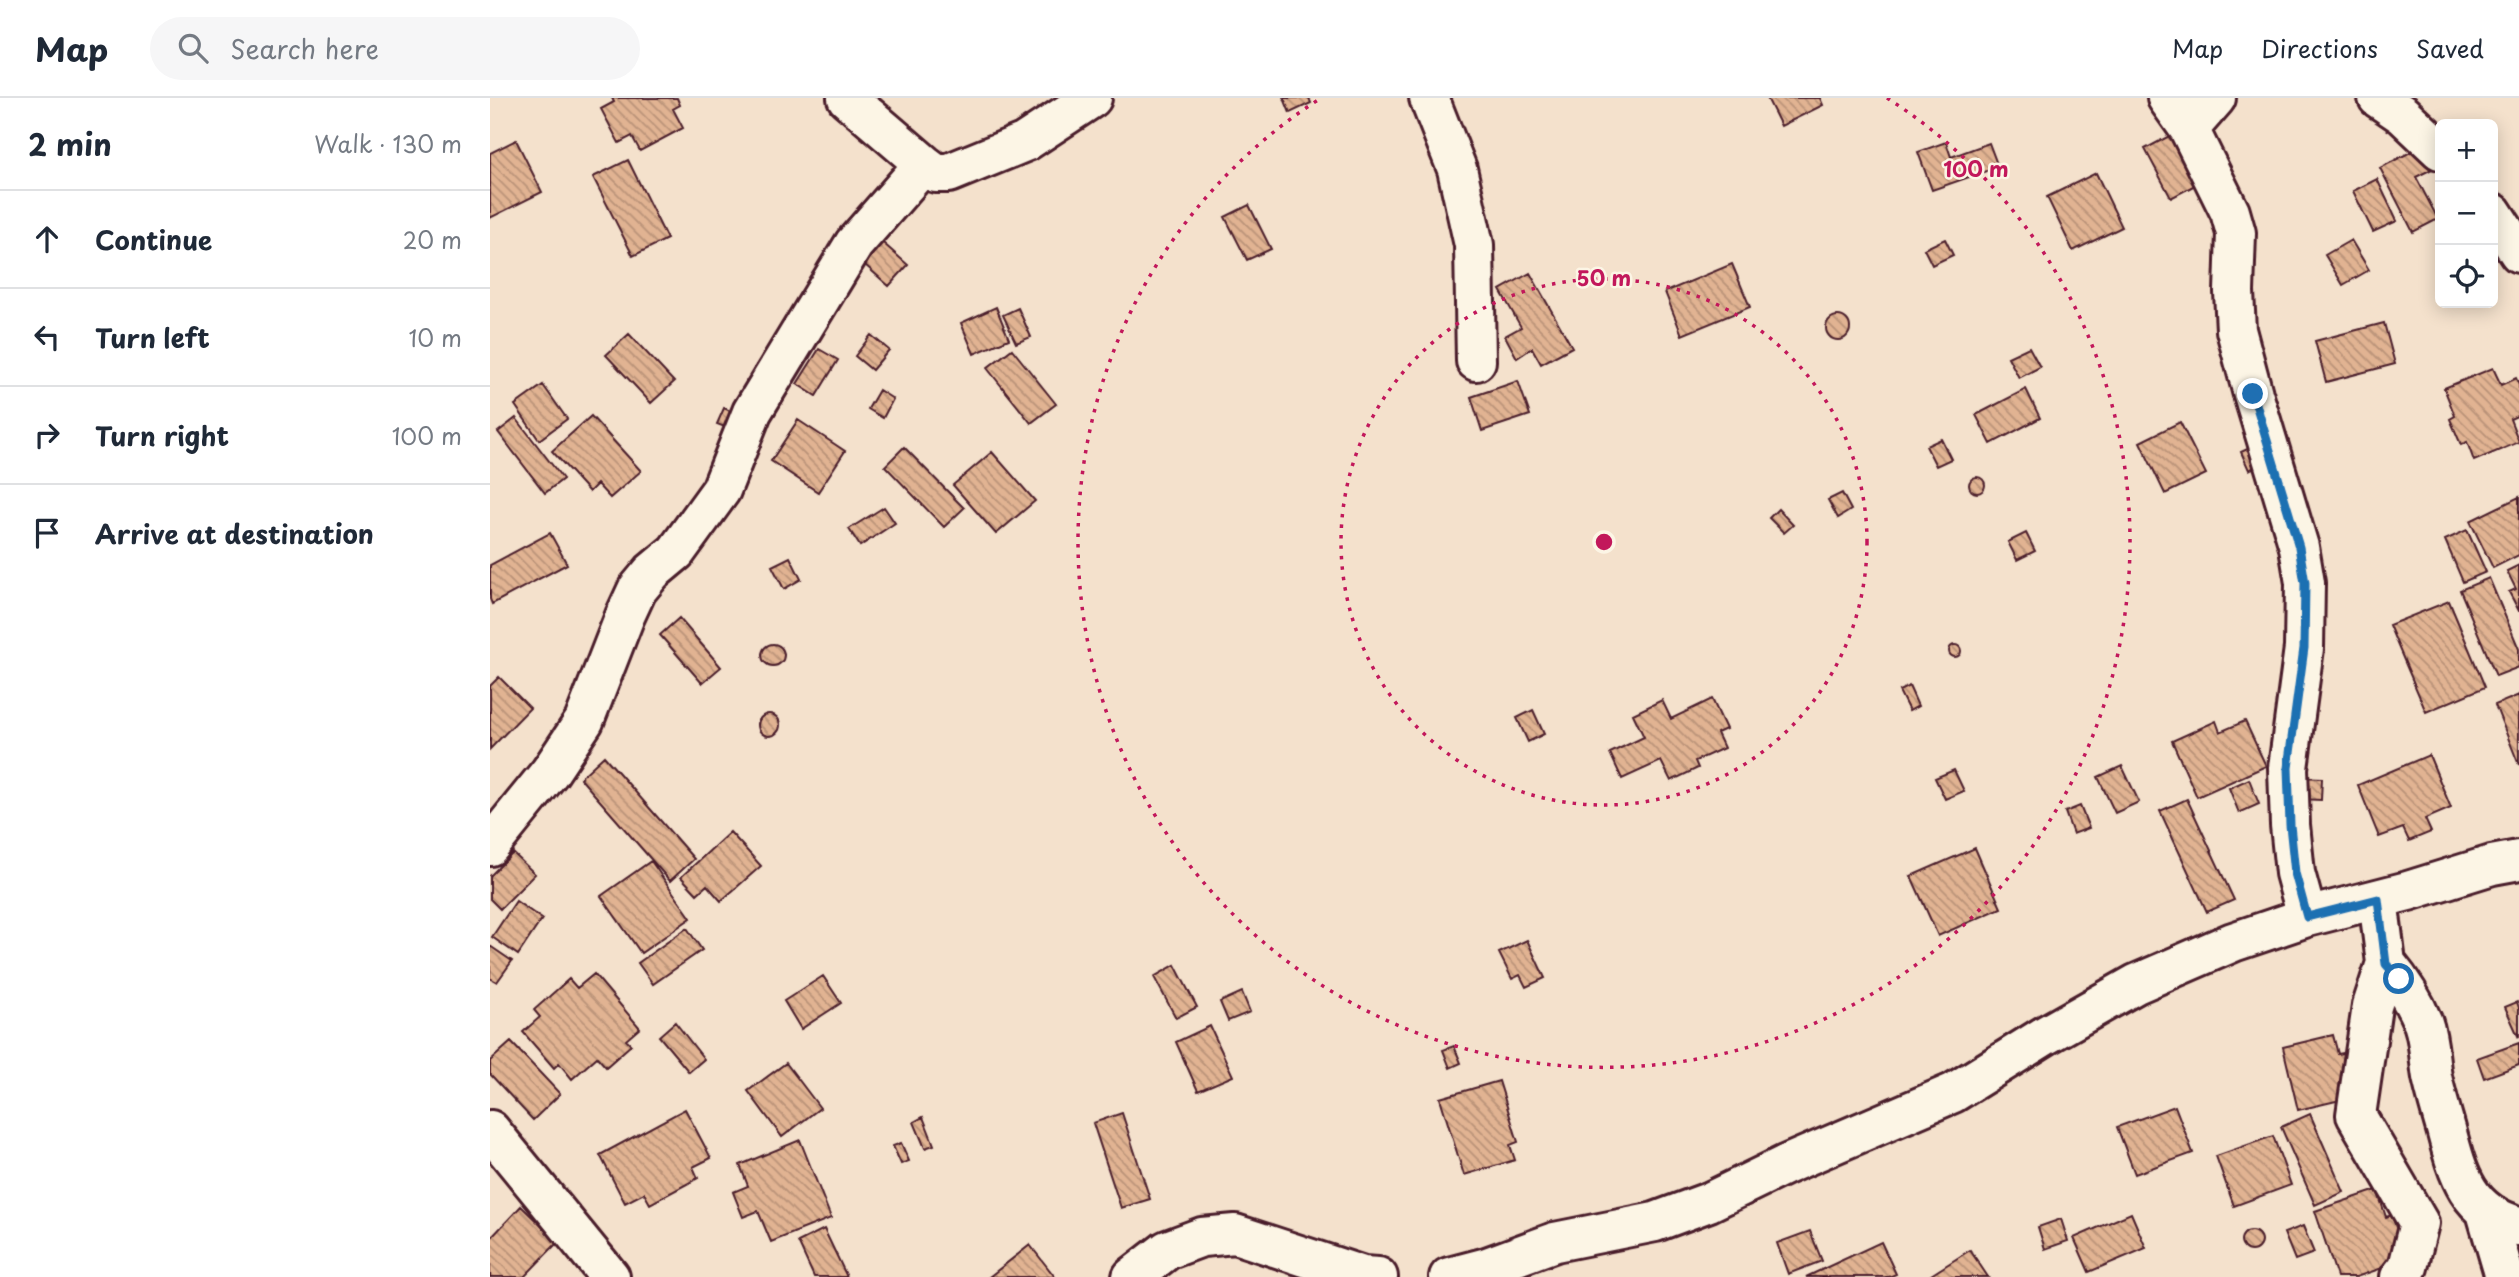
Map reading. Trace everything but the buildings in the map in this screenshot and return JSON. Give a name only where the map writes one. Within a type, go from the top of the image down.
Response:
[{"type":"street","points":[[847,98],[936,173],[949,173],[1025,142],[1092,98]]},
{"type":"street","points":[[1429,98],[1457,169],[1474,245],[1476,361]]},
{"type":"street","points":[[2167,98],[2189,130],[2230,212],[2236,233],[2236,330],[2299,547],[2305,583],[2304,648],[2288,768],[2295,873],[2307,917]]},
{"type":"street","points":[[2189,130],[2216,98]]},
{"type":"street","points":[[2378,98],[2403,115],[2435,145]]},
{"type":"street","points":[[490,846],[550,772],[584,721],[637,590],[652,572],[676,552],[721,490],[752,412],[854,244],[924,164]]},
{"type":"street","points":[[2498,221],[2519,253]]},
{"type":"street","points":[[1449,1277],[1498,1272],[1555,1242],[1655,1222],[1709,1202],[1786,1165],[1953,1093],[2046,1035],[2136,984],[2233,942],[2307,917],[2492,865],[2519,860]]},
{"type":"street","points":[[2378,899],[2386,964],[2372,1006],[2356,1115],[2419,1223],[2408,1267],[2400,1277]]},
{"type":"street","points":[[2386,964],[2399,979],[2424,1026],[2432,1077],[2456,1168],[2469,1194],[2502,1219],[2505,1277]]},
{"type":"street","points":[[490,1130],[610,1277]]},
{"type":"street","points":[[1132,1277],[1167,1250],[1202,1237],[1235,1234],[1363,1276],[1378,1277]]},
{"type":"route","points":[[2253,394],[2299,547],[2305,583],[2304,648],[2288,768],[2295,873],[2307,917],[2378,899],[2386,964],[2399,979]]}]
